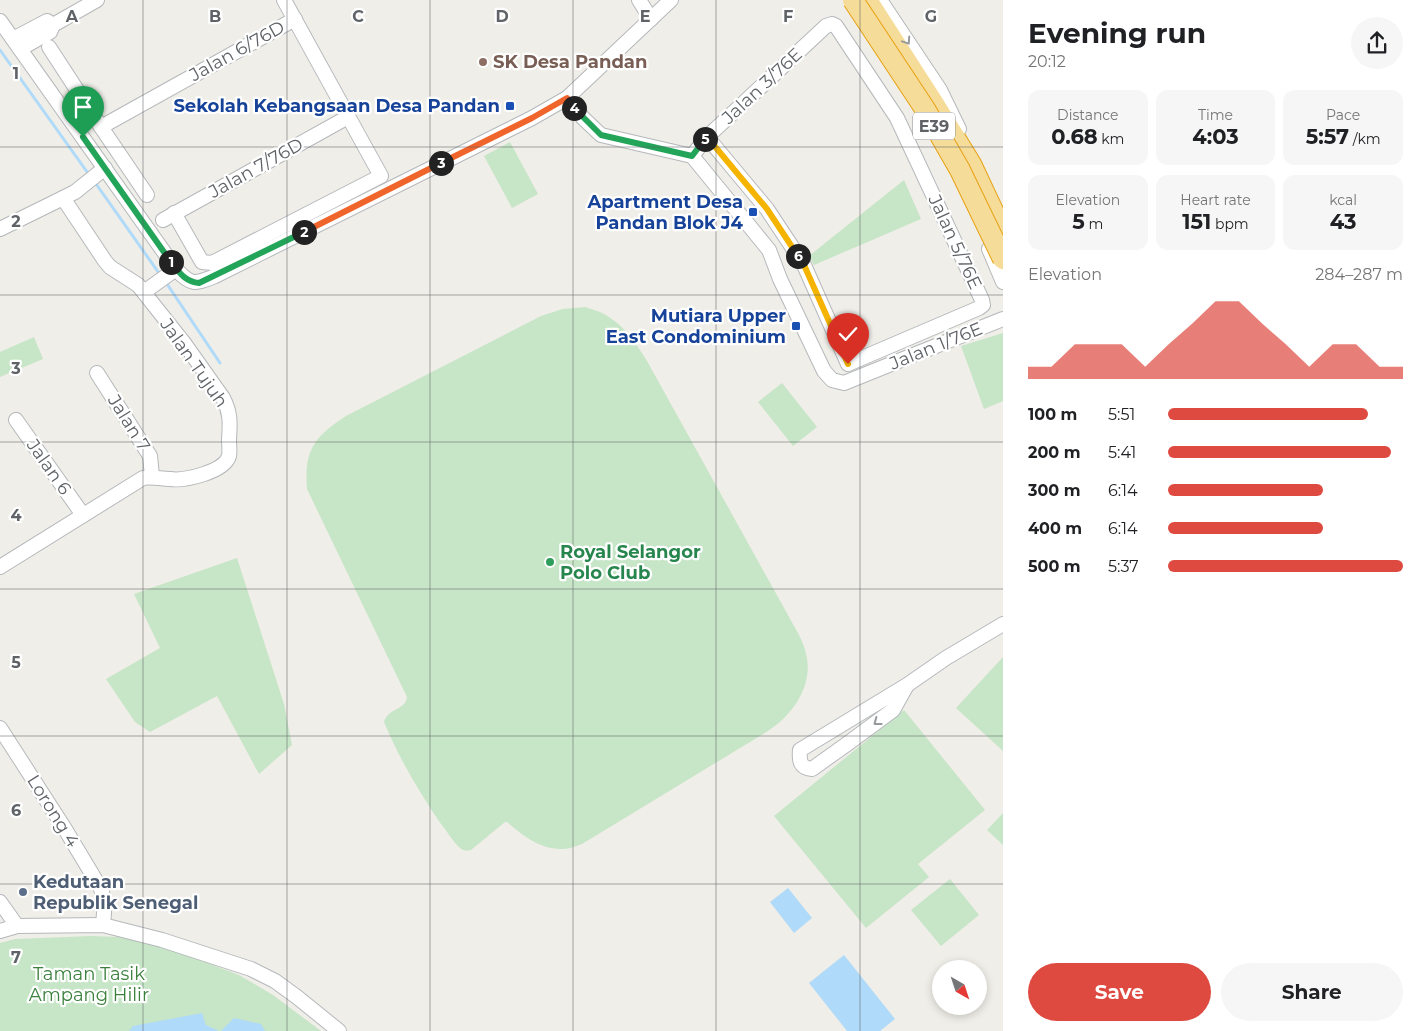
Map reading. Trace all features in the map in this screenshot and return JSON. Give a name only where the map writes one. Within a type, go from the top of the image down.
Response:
[{"type":"highway","name":"E39","points":[[853,0],[924,109],[960,170],[1003,259]]},
{"type":"highway","name":"E39","points":[[867,0],[971,164],[1003,232]]},
{"type":"street","points":[[16,44],[47,21],[53,25],[97,0]]},
{"type":"street","points":[[284,0],[348,117]]},
{"type":"street","points":[[639,0],[651,19]]},
{"type":"street","points":[[0,21],[100,171],[171,272],[191,282],[199,283],[532,118],[567,98],[671,0]]},
{"type":"street","points":[[846,0],[916,105],[965,194]]},
{"type":"street","points":[[857,0],[911,82],[928,112],[1003,282]]},
{"type":"street","points":[[880,0],[940,90],[1003,223]]},
{"type":"street","name":"Jalan 6/76D","points":[[101,128],[295,19]]},
{"type":"street","name":"Jalan 3/76E","points":[[692,156],[707,137],[826,26],[832,24],[836,26]]},
{"type":"street","name":"Jalan 5/76E","points":[[707,137],[767,209],[791,244],[804,265],[849,365],[983,305],[897,118],[836,26]]},
{"type":"street","points":[[49,47],[147,195]]},
{"type":"street","points":[[567,98],[583,118],[601,135],[692,156]]},
{"type":"street","name":"Jalan 7/76D","points":[[348,117],[381,176],[212,263],[202,262],[169,216],[348,117]]},
{"type":"street","name":"Jalan 1/76E","points":[[692,156],[769,250],[780,279],[824,370],[832,380],[844,383],[1003,319]]},
{"type":"street","points":[[0,229],[63,198],[100,171]]},
{"type":"street","name":"Jalan Tujuh","points":[[63,198],[105,262],[110,267],[148,289],[228,407],[230,416],[229,456],[222,465],[211,471],[184,480],[152,476]]},
{"type":"street","points":[[148,289],[171,272]]},
{"type":"street","name":"Jalan 7","points":[[97,373],[150,456],[152,476]]},
{"type":"street","name":"Jalan 6","points":[[16,420],[83,515]]},
{"type":"street","points":[[2,563],[143,478],[152,476]]},
{"type":"street","points":[[907,685],[893,710],[812,769],[801,764],[799,760],[800,750],[1003,624]]},
{"type":"street","name":"Lorong 4","points":[[0,728],[101,889],[105,906],[102,924]]},
{"type":"street","points":[[0,902],[16,926]]},
{"type":"street","points":[[0,931],[16,926],[102,924],[162,940],[251,969],[275,981],[339,1031]]},
{"type":"green space","points":[[510,142],[538,194],[512,208],[484,156]]},
{"type":"green space","points":[[904,180],[921,219],[814,265],[809,256]]},
{"type":"green space","name":"Royal Selangor Polo Club","points":[[585,307],[602,313],[617,323],[634,341],[647,361],[799,635],[808,662],[807,679],[801,695],[792,710],[768,731],[582,844],[565,849],[555,849],[540,845],[505,822],[471,850],[467,851],[460,848],[452,840],[425,800],[403,762],[384,722],[389,714],[404,704],[407,697],[307,489],[307,464],[313,446],[319,438],[346,416],[541,316],[563,309]]},
{"type":"green space","points":[[1003,333],[1003,401],[984,409],[961,346]]},
{"type":"green space","points":[[34,337],[43,359],[0,377],[0,352]]},
{"type":"green space","points":[[782,383],[817,427],[793,446],[758,402]]},
{"type":"green space","points":[[237,558],[284,704],[292,745],[259,774],[217,696],[150,732],[135,722],[106,679],[160,648],[134,594]]},
{"type":"green space","points":[[1003,657],[1003,751],[956,708]]},
{"type":"green space","points":[[904,710],[985,810],[918,864],[929,877],[866,928],[774,816]]},
{"type":"green space","points":[[1003,813],[1003,845],[987,830]]},
{"type":"green space","points":[[950,879],[979,915],[941,946],[911,910]]},
{"type":"green space","name":"Taman Tasik Ampang Hilir","points":[[91,936],[119,937],[176,951],[239,975],[273,995],[321,1031],[0,1031],[0,943],[15,939]]},
{"type":"water","points":[[788,888],[812,918],[794,933],[770,902]]},
{"type":"water","points":[[844,955],[895,1019],[880,1031],[847,1031],[809,983]]},
{"type":"water","points":[[202,1013],[206,1025],[219,1031],[129,1031],[133,1026]]},
{"type":"water","points":[[234,1018],[261,1024],[265,1031],[221,1031]]},
{"type":"waterway","points":[[0,50],[90,176]]},
{"type":"waterway","points":[[94,181],[161,276]]},
{"type":"waterway","points":[[165,281],[220,363]]},
{"type":"place","name":"SK Desa Pandan","points":[[483,62]]},
{"type":"place","name":"Sekolah Kebangsaan Desa Pandan","points":[[510,106]]},
{"type":"place","name":"Apartment Desa Pandan Blok J4","points":[[753,212]]},
{"type":"place","name":"Mutiara Upper East Condominium","points":[[796,326]]},
{"type":"place","name":"Royal Selangor Polo Club","points":[[550,562]]},
{"type":"place","name":"Kedutaan Republik Senegal","points":[[23,892]]},
{"type":"route","points":[[83,137],[176,268],[185,279],[199,283],[532,118],[567,98],[583,118],[601,135],[692,156],[707,137],[767,209],[804,265],[848,364]]}]
